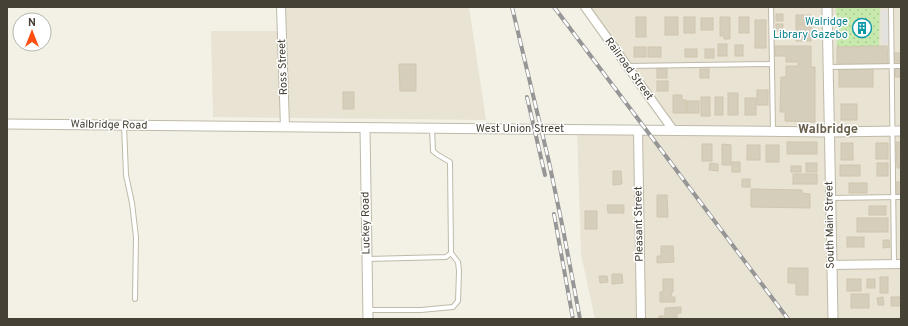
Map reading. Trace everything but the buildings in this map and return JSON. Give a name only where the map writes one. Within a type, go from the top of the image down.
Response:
[{"type":"street","name":"Ross Street","points":[[281,7],[285,126]]},
{"type":"street","name":"Railroad Street","points":[[585,7],[673,130]]},
{"type":"street","name":"South Main Street","points":[[827,7],[833,319]]},
{"type":"street","name":"Walbridge Road","points":[[7,124],[211,126]]},
{"type":"street","name":"West Union Street","points":[[211,126],[829,132],[897,131]]},
{"type":"street","name":"Luckey Road","points":[[365,128],[368,314]]},
{"type":"street","name":"Pleasant Street","points":[[638,130],[642,319]]},
{"type":"street","points":[[831,265],[897,264]]},
{"type":"lane","points":[[772,7],[773,131]]},
{"type":"lane","points":[[891,7],[892,66],[897,131],[893,197],[897,264]]},
{"type":"lane","points":[[627,66],[772,64]]},
{"type":"lane","points":[[828,68],[901,66]]},
{"type":"lane","points":[[124,125],[126,175],[133,209],[136,237],[134,299]]},
{"type":"lane","points":[[368,314],[453,307],[458,301],[458,262],[451,253],[450,162],[438,155],[433,150],[432,128]]},
{"type":"lane","points":[[830,198],[901,197]]},
{"type":"lane","points":[[367,259],[446,257],[451,253]]},
{"type":"shaded area","points":[[279,7],[469,7],[486,120],[213,117],[211,31],[278,31]]},
{"type":"shaded area","points":[[586,7],[901,7],[901,319],[595,319],[581,254],[577,129],[672,130]]},
{"type":"shaded area","points":[[881,10],[891,10],[891,44],[882,44]]},
{"type":"green space","points":[[836,7],[880,7],[879,46],[837,47]]},
{"type":"railway","points":[[512,7],[549,162],[580,319]]},
{"type":"railway","points":[[554,7],[788,319]]},
{"type":"railway","points":[[527,97],[545,175]]},
{"type":"railway","points":[[554,214],[573,319]]},
{"type":"place","name":"Walridge Library Gazebo","points":[[862,28]]},
{"type":"district","name":"Walbridge","points":[[828,130]]}]
